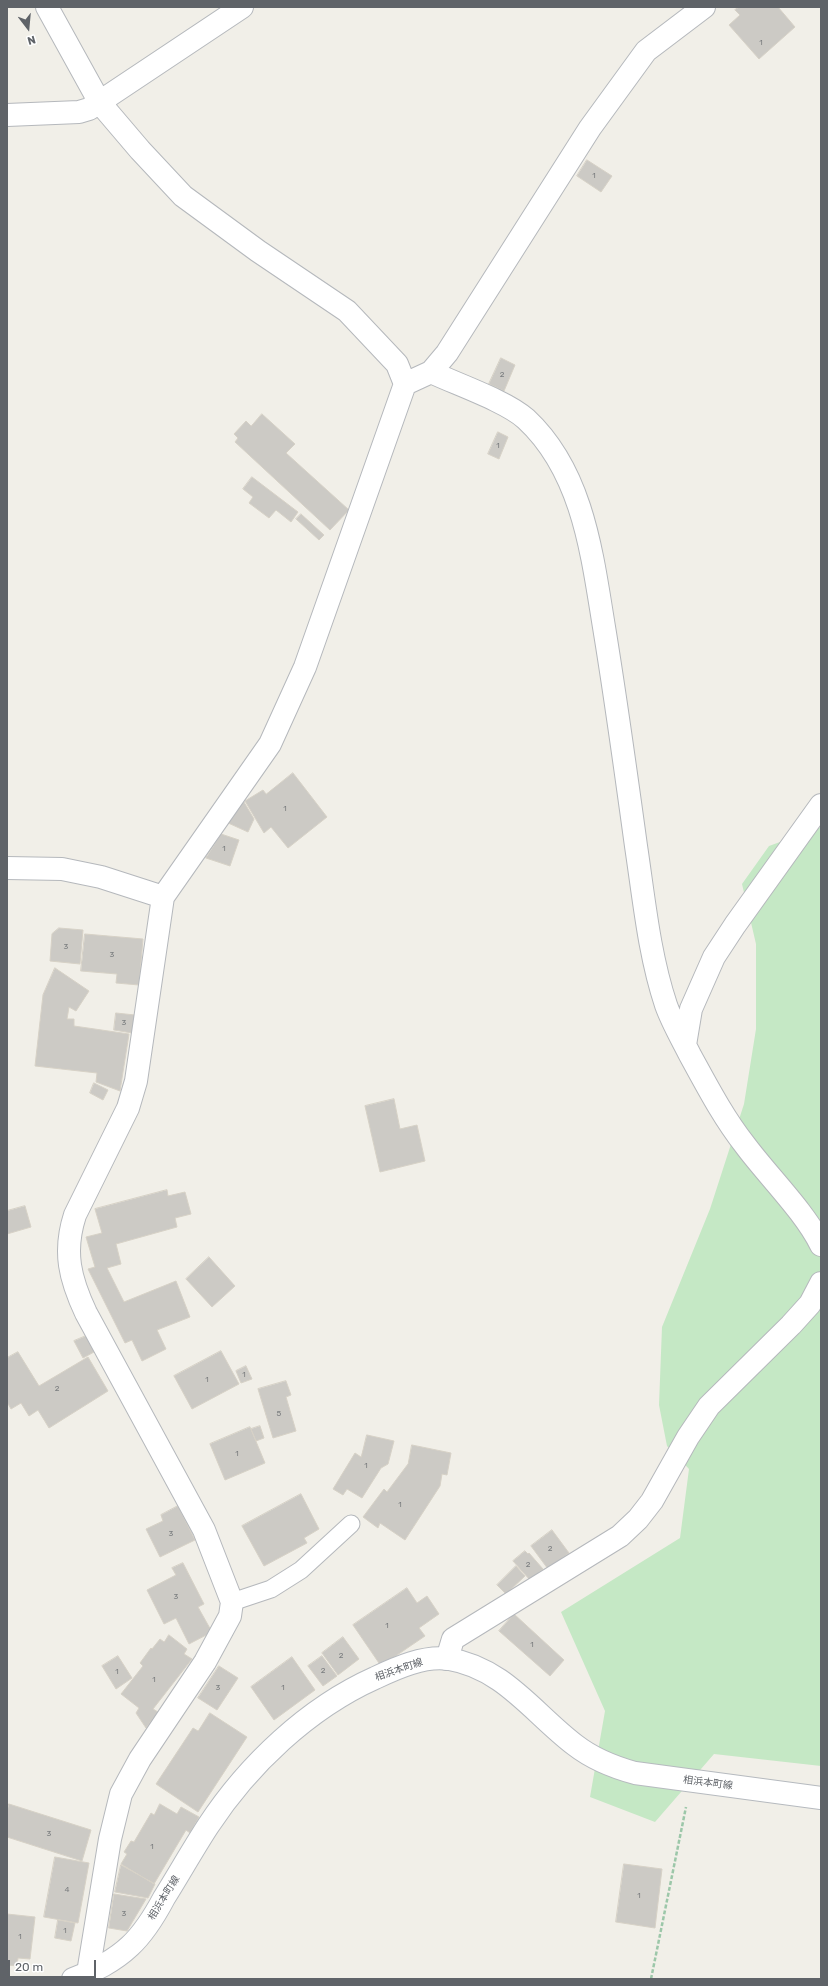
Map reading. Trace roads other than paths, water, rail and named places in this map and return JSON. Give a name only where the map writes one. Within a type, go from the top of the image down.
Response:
[{"type":"street","points":[[47,7],[100,103],[140,150],[183,196],[258,251],[347,311],[397,364],[405,384],[304,667],[270,744],[163,897],[136,1082],[128,1108],[75,1215],[69,1233],[69,1263],[75,1290],[86,1313],[204,1530],[232,1602],[230,1616],[205,1662],[140,1759],[120,1794],[80,1976]]},
{"type":"street","points":[[7,115],[79,112],[89,109],[242,7]]},
{"type":"street","points":[[405,384],[431,372],[447,353],[590,128],[646,51],[704,7]]},
{"type":"street","points":[[431,372],[503,404],[524,417],[545,440],[563,466],[578,502],[594,569],[614,685],[644,906],[657,975],[667,1008],[717,1107],[744,1145],[802,1217],[821,1246]]},
{"type":"street","points":[[685,1045],[691,1009],[714,957],[735,925],[821,806]]},
{"type":"street","points":[[7,868],[62,869],[101,877],[163,897]]},
{"type":"street","points":[[447,1659],[453,1639],[620,1536],[638,1519],[652,1501],[688,1437],[709,1406],[791,1326],[810,1304],[821,1283]]},
{"type":"street","name":"相浜本町線","points":[[80,1976],[103,1966],[131,1946],[145,1929],[209,1825],[250,1770],[276,1746],[350,1689],[390,1671],[429,1659],[447,1659],[470,1664],[493,1675],[512,1688],[575,1745],[593,1757],[613,1767],[635,1773],[821,1798]]},
{"type":"lane","points":[[232,1602],[271,1588],[301,1570],[352,1524]]}]
